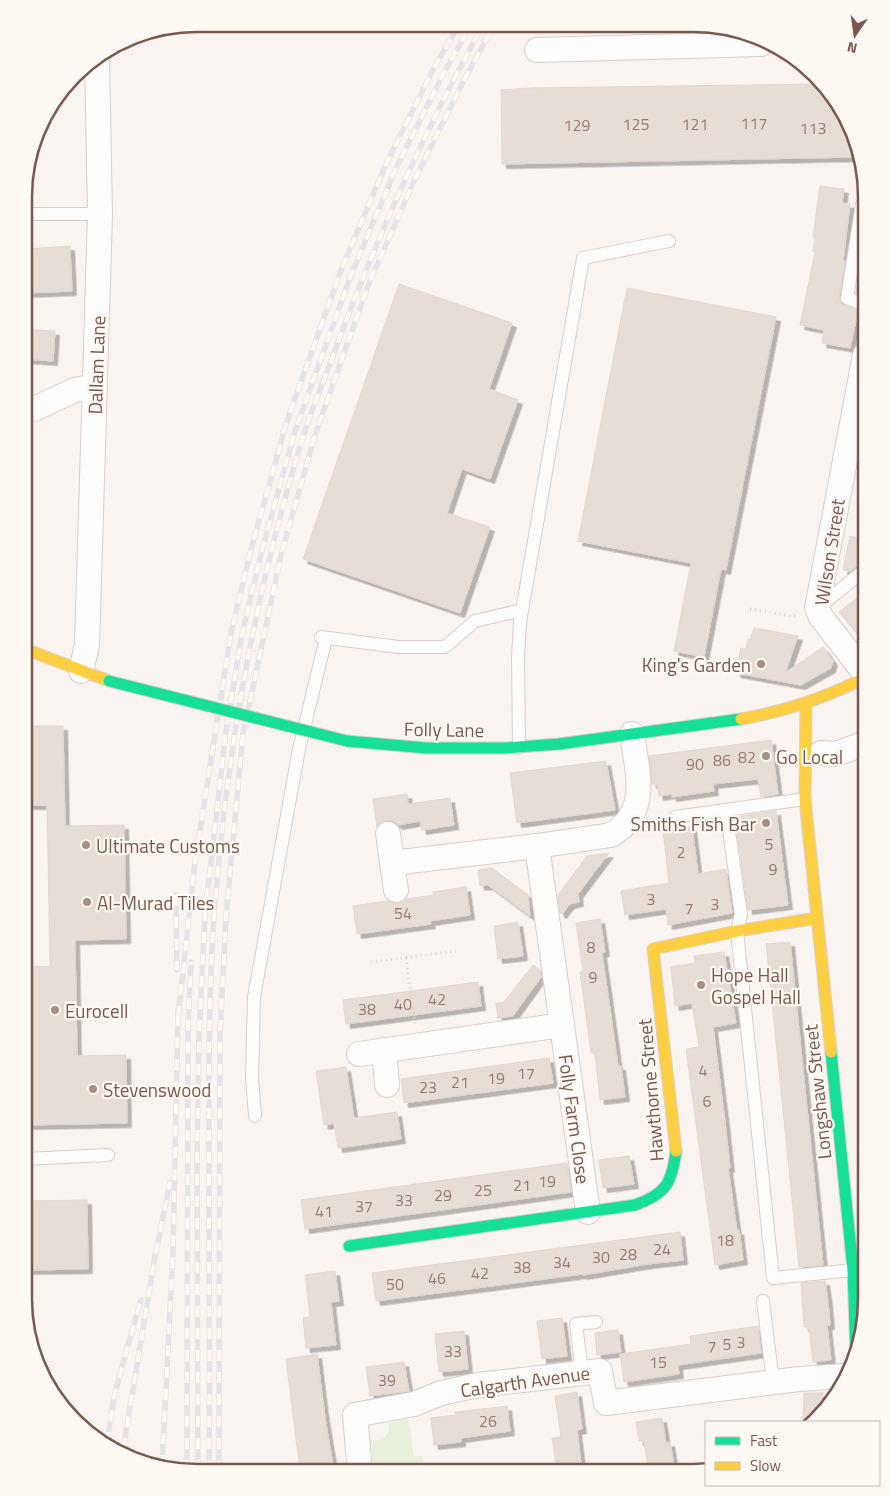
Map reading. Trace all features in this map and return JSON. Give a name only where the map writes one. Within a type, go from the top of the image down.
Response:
[{"type":"street","points":[[537,50],[754,44]]},
{"type":"street","name":"Dallam Lane","points":[[81,671],[87,645],[96,386],[100,214],[97,67]]},
{"type":"street","points":[[32,409],[75,390],[96,386]]},
{"type":"street","name":"Wilson Street","points":[[858,393],[817,608],[821,618],[858,665]]},
{"type":"street","name":"Folly Lane","points":[[32,652],[109,681],[347,741],[409,747],[519,747],[558,744],[762,717],[806,706],[858,681]]},
{"type":"street","name":"Longshaw Street","points":[[806,706],[805,799],[817,918],[857,1246]]},
{"type":"street","points":[[392,863],[537,846],[611,835],[628,822],[634,812],[639,790],[632,734]]},
{"type":"street","points":[[822,753],[836,754],[858,745]]},
{"type":"street","points":[[388,834],[396,890]]},
{"type":"street","name":"Folly Farm Close","points":[[537,846],[588,1212]]},
{"type":"street","name":"Hawthorne Street","points":[[349,1246],[635,1205],[652,1200],[662,1194],[670,1185],[674,1171],[676,1151],[653,949],[737,931],[817,918]]},
{"type":"street","points":[[359,1054],[562,1025]]},
{"type":"street","points":[[384,1050],[388,1085]]},
{"type":"street","name":"Calgarth Avenue","points":[[360,1464],[356,1415],[414,1404],[441,1393],[478,1385],[600,1371],[606,1403],[822,1376],[837,1376]]},
{"type":"lane","points":[[32,214],[100,214]]},
{"type":"lane","points":[[858,229],[847,298],[858,302]]},
{"type":"lane","points":[[519,747],[518,657],[520,622],[583,258],[669,241]]},
{"type":"lane","points":[[817,608],[858,575]]},
{"type":"lane","points":[[255,1116],[252,1077],[254,997],[299,749],[324,637],[398,647],[445,647],[475,622],[522,610]]},
{"type":"lane","points":[[674,818],[805,799]]},
{"type":"lane","points":[[726,810],[741,915],[737,931],[772,1278],[857,1270]]},
{"type":"lane","points":[[32,1159],[108,1155]]},
{"type":"lane","points":[[763,1301],[773,1382]]},
{"type":"lane","points":[[582,1373],[576,1324],[596,1322]]},
{"type":"path","points":[[750,609],[800,618],[817,608]]},
{"type":"path","points":[[371,962],[456,951]]},
{"type":"path","points":[[406,958],[418,1046]]},
{"type":"green space","points":[[407,1419],[414,1456],[423,1456],[424,1464],[373,1464],[372,1448],[374,1440],[386,1436],[389,1430],[389,1423]]},
{"type":"building","points":[[812,84],[835,115],[845,134],[852,157],[502,164],[501,90]]},
{"type":"building","points":[[820,186],[844,189],[842,203],[850,204],[843,261],[845,261],[839,297],[841,304],[858,311],[850,348],[822,343],[824,330],[800,325],[815,252],[813,251],[815,237],[813,237]]},
{"type":"building","points":[[70,246],[72,291],[32,293],[32,249]]},
{"type":"building","points":[[399,284],[512,323],[489,389],[518,400],[490,479],[462,469],[447,513],[490,527],[460,613],[303,559]]},
{"type":"building","points":[[627,288],[776,317],[726,570],[721,569],[704,657],[674,651],[691,563],[578,541]]},
{"type":"building","points":[[32,329],[55,331],[53,361],[32,360]]},
{"type":"building","points":[[850,536],[858,538],[858,565],[850,571],[843,570]]},
{"type":"building","points":[[858,598],[858,635],[839,612]]},
{"type":"building","points":[[754,628],[798,636],[785,673],[823,647],[833,661],[831,668],[801,685],[736,673],[741,648],[746,649],[748,639],[750,640]]},
{"type":"building","points":[[32,726],[63,726],[65,826],[124,825],[126,939],[75,940],[77,1056],[126,1055],[127,1123],[32,1125],[32,967],[50,966],[47,805],[32,805]]},
{"type":"building","points":[[771,740],[778,794],[761,797],[758,779],[713,784],[714,791],[672,797],[672,794],[659,796],[657,784],[652,784],[649,756]]},
{"type":"building","points":[[606,761],[615,810],[517,823],[510,773]]},
{"type":"building","points":[[407,794],[408,804],[450,798],[454,825],[422,830],[420,821],[398,825],[393,821],[387,820],[380,823],[377,827],[373,799]]},
{"type":"building","points":[[776,811],[788,905],[748,910],[735,817]]},
{"type":"building","points":[[692,827],[698,874],[726,869],[732,913],[668,925],[666,909],[625,915],[621,891],[669,883],[663,830]]},
{"type":"building","points":[[609,853],[578,894],[579,902],[570,904],[562,914],[560,913],[558,895],[587,856]]},
{"type":"building","points":[[492,868],[528,895],[530,916],[488,885],[480,886],[478,870]]},
{"type":"building","points":[[466,887],[470,915],[430,921],[431,924],[357,934],[353,906],[387,901],[398,903],[406,899],[434,895],[433,892]]},
{"type":"building","points":[[600,919],[605,952],[602,953],[618,1066],[621,1066],[625,1097],[600,1100],[595,1053],[591,1053],[580,972],[583,971],[576,923]]},
{"type":"building","points":[[518,922],[523,956],[498,959],[494,926]]},
{"type":"building","points":[[790,942],[823,1265],[799,1267],[766,944]]},
{"type":"building","points":[[724,952],[736,1023],[713,1027],[730,1168],[728,1168],[743,1260],[715,1265],[686,1049],[699,1047],[692,1003],[675,1006],[671,967],[695,963],[694,956]]},
{"type":"building","points":[[533,965],[540,970],[541,977],[513,1016],[498,1018],[496,1003],[504,1002]]},
{"type":"building","points":[[478,982],[481,1006],[346,1024],[343,1000]]},
{"type":"building","points":[[549,1058],[553,1083],[404,1103],[401,1079]]},
{"type":"building","points":[[346,1067],[354,1118],[397,1112],[401,1139],[338,1148],[334,1123],[324,1125],[316,1071]]},
{"type":"building","points":[[629,1156],[634,1184],[603,1188],[599,1160]]},
{"type":"building","points":[[567,1163],[571,1192],[305,1229],[301,1200]]},
{"type":"building","points":[[87,1200],[88,1269],[32,1270],[32,1201]]},
{"type":"building","points":[[680,1232],[683,1260],[583,1275],[376,1301],[372,1273]]},
{"type":"building","points":[[335,1271],[339,1301],[331,1302],[336,1345],[306,1348],[303,1318],[310,1317],[305,1275]]},
{"type":"building","points":[[825,1281],[830,1325],[827,1325],[831,1360],[813,1362],[809,1327],[804,1327],[801,1283]]},
{"type":"building","points":[[562,1318],[567,1356],[542,1359],[537,1321]]},
{"type":"building","points":[[758,1326],[761,1353],[678,1365],[679,1374],[624,1382],[620,1354],[691,1344],[690,1336]]},
{"type":"building","points":[[618,1330],[621,1352],[597,1355],[595,1333]]},
{"type":"building","points":[[464,1331],[468,1369],[439,1372],[435,1334]]},
{"type":"building","points":[[317,1354],[333,1464],[299,1464],[286,1359]]},
{"type":"building","points":[[404,1362],[409,1391],[370,1396],[366,1367]]},
{"type":"building","points":[[577,1392],[582,1429],[577,1430],[581,1464],[556,1464],[552,1438],[561,1437],[555,1396]]},
{"type":"building","points":[[804,1393],[823,1393],[823,1399],[803,1420]]},
{"type":"building","points":[[507,1406],[510,1431],[461,1438],[461,1442],[434,1445],[431,1418],[456,1415],[455,1412]]},
{"type":"building","points":[[662,1418],[666,1443],[670,1442],[674,1464],[648,1464],[644,1441],[639,1441],[636,1422]]},
{"type":"railway","points":[[178,1017],[195,862],[231,633],[250,553],[287,421],[341,270],[387,162],[435,66],[455,32]]},
{"type":"railway","points":[[198,1464],[197,1158],[199,1033],[205,914],[226,731],[242,634],[262,550],[295,431],[351,275],[397,166],[467,32]]},
{"type":"railway","points":[[209,1464],[209,1075],[212,948],[219,855],[226,795],[245,674],[271,554],[286,495],[311,414],[369,263],[404,182],[479,32]]},
{"type":"railway","points":[[219,1464],[220,1033],[226,916],[243,734],[281,555],[315,435],[369,283],[415,179],[490,32]]},
{"type":"railway","points":[[176,895],[177,970]]},
{"type":"railway","points":[[187,1463],[188,1028],[191,962]]},
{"type":"railway","points":[[162,1459],[173,1252],[178,1010]]},
{"type":"railway","points":[[124,1446],[155,1257],[170,1182]]},
{"type":"railway","points":[[108,1436],[114,1397],[141,1300]]},
{"type":"traffic: fast","points":[[109,681],[347,741]]},
{"type":"traffic: fast","points":[[347,741],[426,748],[506,748],[559,744],[741,719]]},
{"type":"traffic: fast","points":[[831,1052],[853,1270],[855,1324]]},
{"type":"traffic: fast","points":[[349,1246],[635,1205],[661,1192],[666,1186],[672,1171],[676,1151]]},
{"type":"traffic: slow","points":[[32,652],[109,681]]},
{"type":"traffic: slow","points":[[741,719],[805,703],[858,681]]},
{"type":"traffic: slow","points":[[806,705],[805,799],[831,1052]]},
{"type":"traffic: slow","points":[[676,1151],[653,949],[737,931],[817,918]]},
{"type":"place","name":"King's Garden","points":[[761,664]]},
{"type":"place","name":"Go Local","points":[[766,756]]},
{"type":"place","name":"Smiths Fish Bar","points":[[766,823]]},
{"type":"place","name":"Ultimate Customs","points":[[86,845]]},
{"type":"place","name":"Al-Murad Tiles","points":[[87,902]]},
{"type":"place","name":"Hope Hall Gospel Hall","points":[[701,985]]},
{"type":"place","name":"Eurocell","points":[[55,1010]]},
{"type":"place","name":"Stevenswood","points":[[93,1089]]}]
